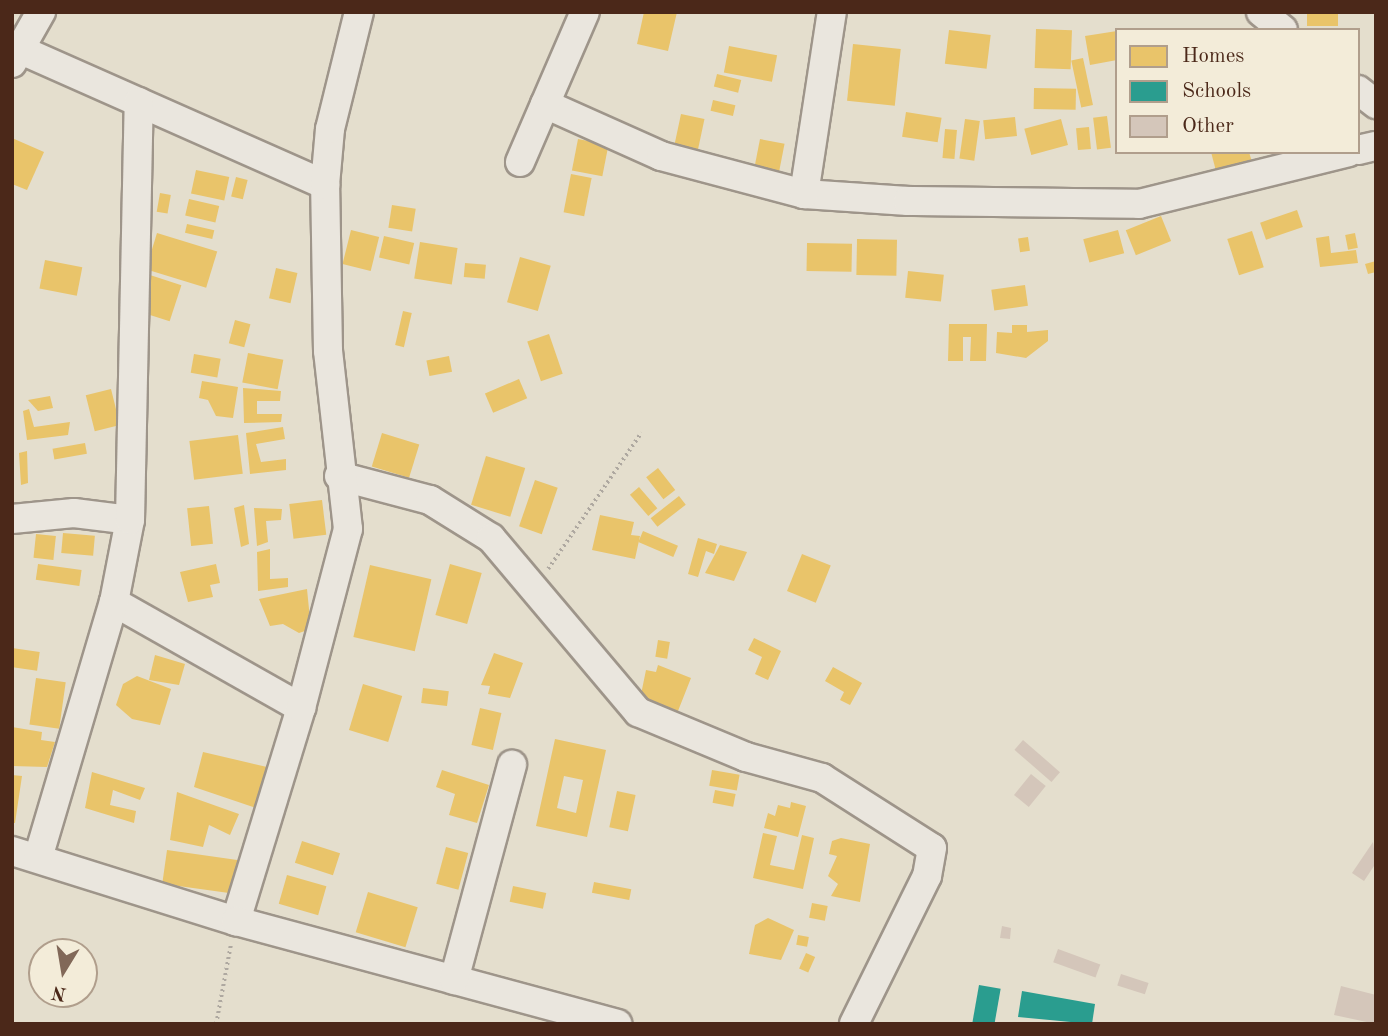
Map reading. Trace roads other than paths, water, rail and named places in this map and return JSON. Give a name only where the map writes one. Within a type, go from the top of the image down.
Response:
[{"type":"street","points":[[236,920],[301,708],[348,529],[339,476],[328,351],[325,185],[330,129],[359,12]]},
{"type":"street","points":[[520,162],[585,12]]},
{"type":"street","points":[[804,194],[832,12]]},
{"type":"street","points":[[1261,12],[1281,28]]},
{"type":"street","points":[[36,14],[17,57],[139,102],[325,185]]},
{"type":"street","points":[[1360,92],[1376,104]]},
{"type":"street","points":[[139,102],[130,520],[114,602],[25,854],[236,920],[617,1024]]},
{"type":"street","points":[[545,104],[661,156],[804,194],[1139,204],[1341,154]]},
{"type":"street","points":[[339,476],[430,500],[491,538],[531,589],[638,712],[746,757],[822,778],[932,848],[926,876],[855,1024]]},
{"type":"street","points":[[12,519],[74,513],[130,520]]},
{"type":"street","points":[[114,602],[301,708]]},
{"type":"street","points":[[454,980],[512,765]]}]
